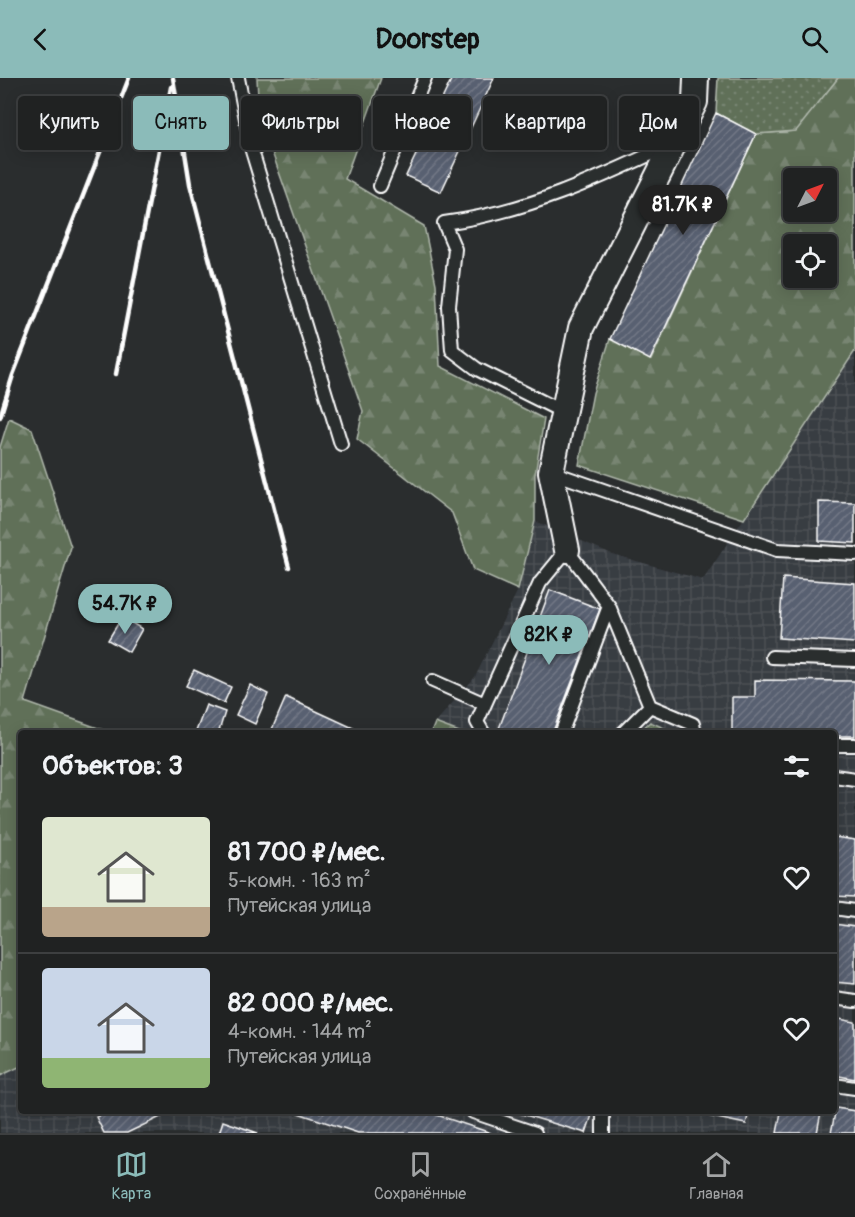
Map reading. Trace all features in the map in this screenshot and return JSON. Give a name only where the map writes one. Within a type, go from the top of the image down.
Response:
[{"type":"street","points":[[695,96],[696,78]]},
{"type":"street","points":[[567,550],[550,472],[581,328],[670,150]]},
{"type":"lane","points":[[238,78],[252,151],[341,444]]},
{"type":"lane","points":[[380,186],[425,78]]},
{"type":"lane","points":[[563,411],[477,369],[452,350],[449,306],[455,249],[444,223],[469,220],[581,187],[659,150]]},
{"type":"lane","points":[[550,472],[777,550],[855,554]]},
{"type":"lane","points":[[482,730],[477,722],[540,583],[567,550],[609,606],[650,706],[693,724],[694,730]]},
{"type":"lane","points":[[562,730],[609,606]]},
{"type":"lane","points":[[772,657],[855,660]]},
{"type":"lane","points":[[433,681],[485,704]]},
{"type":"lane","points":[[626,730],[650,706]]},
{"type":"lane","points":[[837,745],[855,745]]},
{"type":"lane","points":[[837,776],[855,779]]},
{"type":"lane","points":[[837,908],[855,911]]},
{"type":"lane","points":[[837,998],[855,1001]]},
{"type":"lane","points":[[837,1085],[855,1088]]},
{"type":"lane","points":[[479,1114],[535,1133]]},
{"type":"lane","points":[[603,1114],[603,1133]]},
{"type":"shaded area","points":[[855,351],[855,1133],[0,1133],[0,1076],[18,1067],[18,1114],[837,1114],[837,730],[669,730],[650,722],[641,730],[452,730],[435,723],[475,677],[518,590],[535,521],[612,554],[703,580]]},
{"type":"green space","points":[[257,78],[381,78],[361,134],[361,96],[258,96]]},
{"type":"green space","points":[[718,78],[838,78],[796,131],[756,134],[716,113]]},
{"type":"green space","points":[[838,78],[855,78],[855,351],[744,519],[579,465],[593,393],[610,339],[651,360],[756,134],[795,131]]},
{"type":"green space","points":[[271,150],[355,150],[345,179],[424,226],[436,284],[440,366],[544,419],[535,475],[535,521],[518,590],[473,570],[452,513],[357,439],[363,411]]},
{"type":"green space","points":[[9,418],[32,429],[71,547],[25,702],[104,730],[18,730],[18,1067],[0,1076],[0,447]]},
{"type":"green space","points":[[650,722],[669,730],[641,730]]},
{"type":"green space","points":[[435,723],[454,730],[432,730]]},
{"type":"building","points":[[452,78],[494,78],[486,96],[483,96],[483,102],[471,127],[471,96],[444,96]]},
{"type":"building","points":[[716,113],[756,134],[650,360],[610,339]]},
{"type":"building","points":[[418,150],[461,150],[441,192],[406,176]]},
{"type":"building","points":[[819,502],[855,503],[855,543],[819,541]]},
{"type":"building","points":[[783,578],[855,583],[855,643],[779,638]]},
{"type":"building","points":[[550,590],[600,609],[554,730],[498,730]]},
{"type":"building","points":[[122,617],[142,629],[129,652],[108,640]]},
{"type":"building","points":[[194,670],[231,687],[224,703],[186,686]]},
{"type":"building","points":[[755,680],[855,681],[855,736],[837,736],[837,730],[732,730],[732,697],[755,697]]},
{"type":"building","points":[[250,685],[268,694],[255,724],[236,715]]},
{"type":"building","points":[[286,697],[357,730],[272,730]]},
{"type":"building","points":[[206,705],[225,712],[219,730],[197,730]]},
{"type":"building","points":[[837,837],[855,840],[855,897],[837,896]]},
{"type":"building","points":[[837,924],[855,927],[855,984],[837,982]]},
{"type":"building","points":[[837,1019],[855,1022],[855,1079],[837,1076]]},
{"type":"building","points":[[837,1108],[855,1111],[855,1133],[831,1133]]},
{"type":"building","points":[[103,1114],[167,1114],[127,1133],[104,1133],[96,1117]]},
{"type":"building","points":[[301,1114],[434,1114],[491,1133],[358,1133]]},
{"type":"building","points":[[522,1114],[592,1114],[586,1133]]},
{"type":"building","points":[[708,1114],[748,1114],[746,1124],[707,1116]]},
{"type":"building","points":[[781,1114],[821,1114],[817,1133],[777,1133]]},
{"type":"building","points":[[223,1121],[258,1133],[219,1133]]},
{"type":"railway","points":[[0,417],[13,375],[129,78]]},
{"type":"railway","points":[[173,78],[190,184],[289,567]]},
{"type":"railway","points":[[116,374],[171,87]]}]
